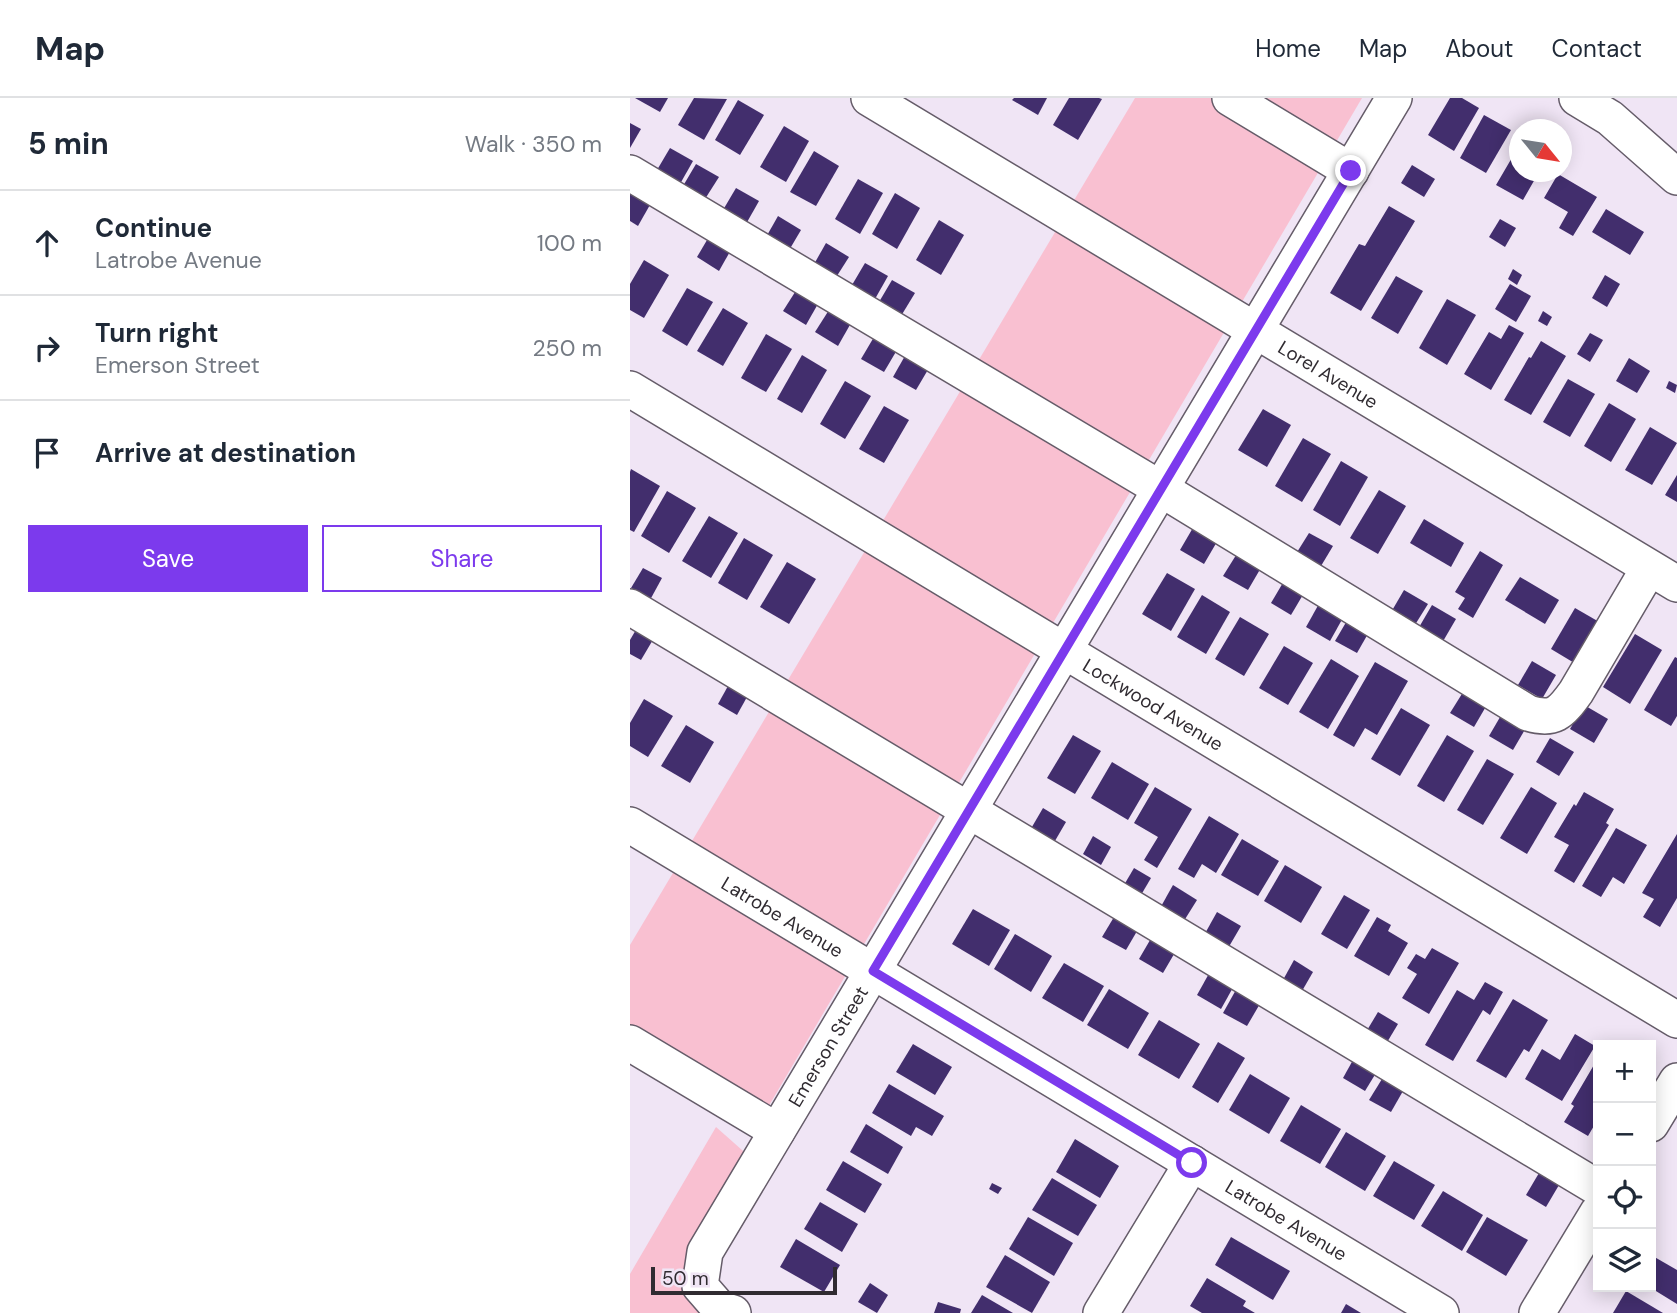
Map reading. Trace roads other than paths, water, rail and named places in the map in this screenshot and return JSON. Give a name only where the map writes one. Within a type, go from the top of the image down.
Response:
[{"type":"street","name":"Lorel Avenue","points":[[869,98],[1663,576]]},
{"type":"street","points":[[1230,98],[1351,171]]},
{"type":"street","name":"Emerson Street","points":[[727,1311],[700,1286],[705,1252],[1394,98]]},
{"type":"street","points":[[1577,98],[1609,118],[1677,177]]},
{"type":"street","points":[[630,173],[1161,489],[1528,713],[1541,717],[1554,715],[1564,708],[1663,576]]},
{"type":"street","name":"Lockwood Avenue","points":[[630,389],[1677,1020]]},
{"type":"street","points":[[630,607],[1593,1185]]},
{"type":"street","name":"Latrobe Avenue","points":[[630,825],[1441,1313]]},
{"type":"street","points":[[630,1043],[777,1131]]},
{"type":"street","points":[[1656,1116],[1677,1081]]},
{"type":"street","points":[[1101,1313],[1192,1163]]},
{"type":"street","points":[[1537,1313],[1593,1220]]}]
